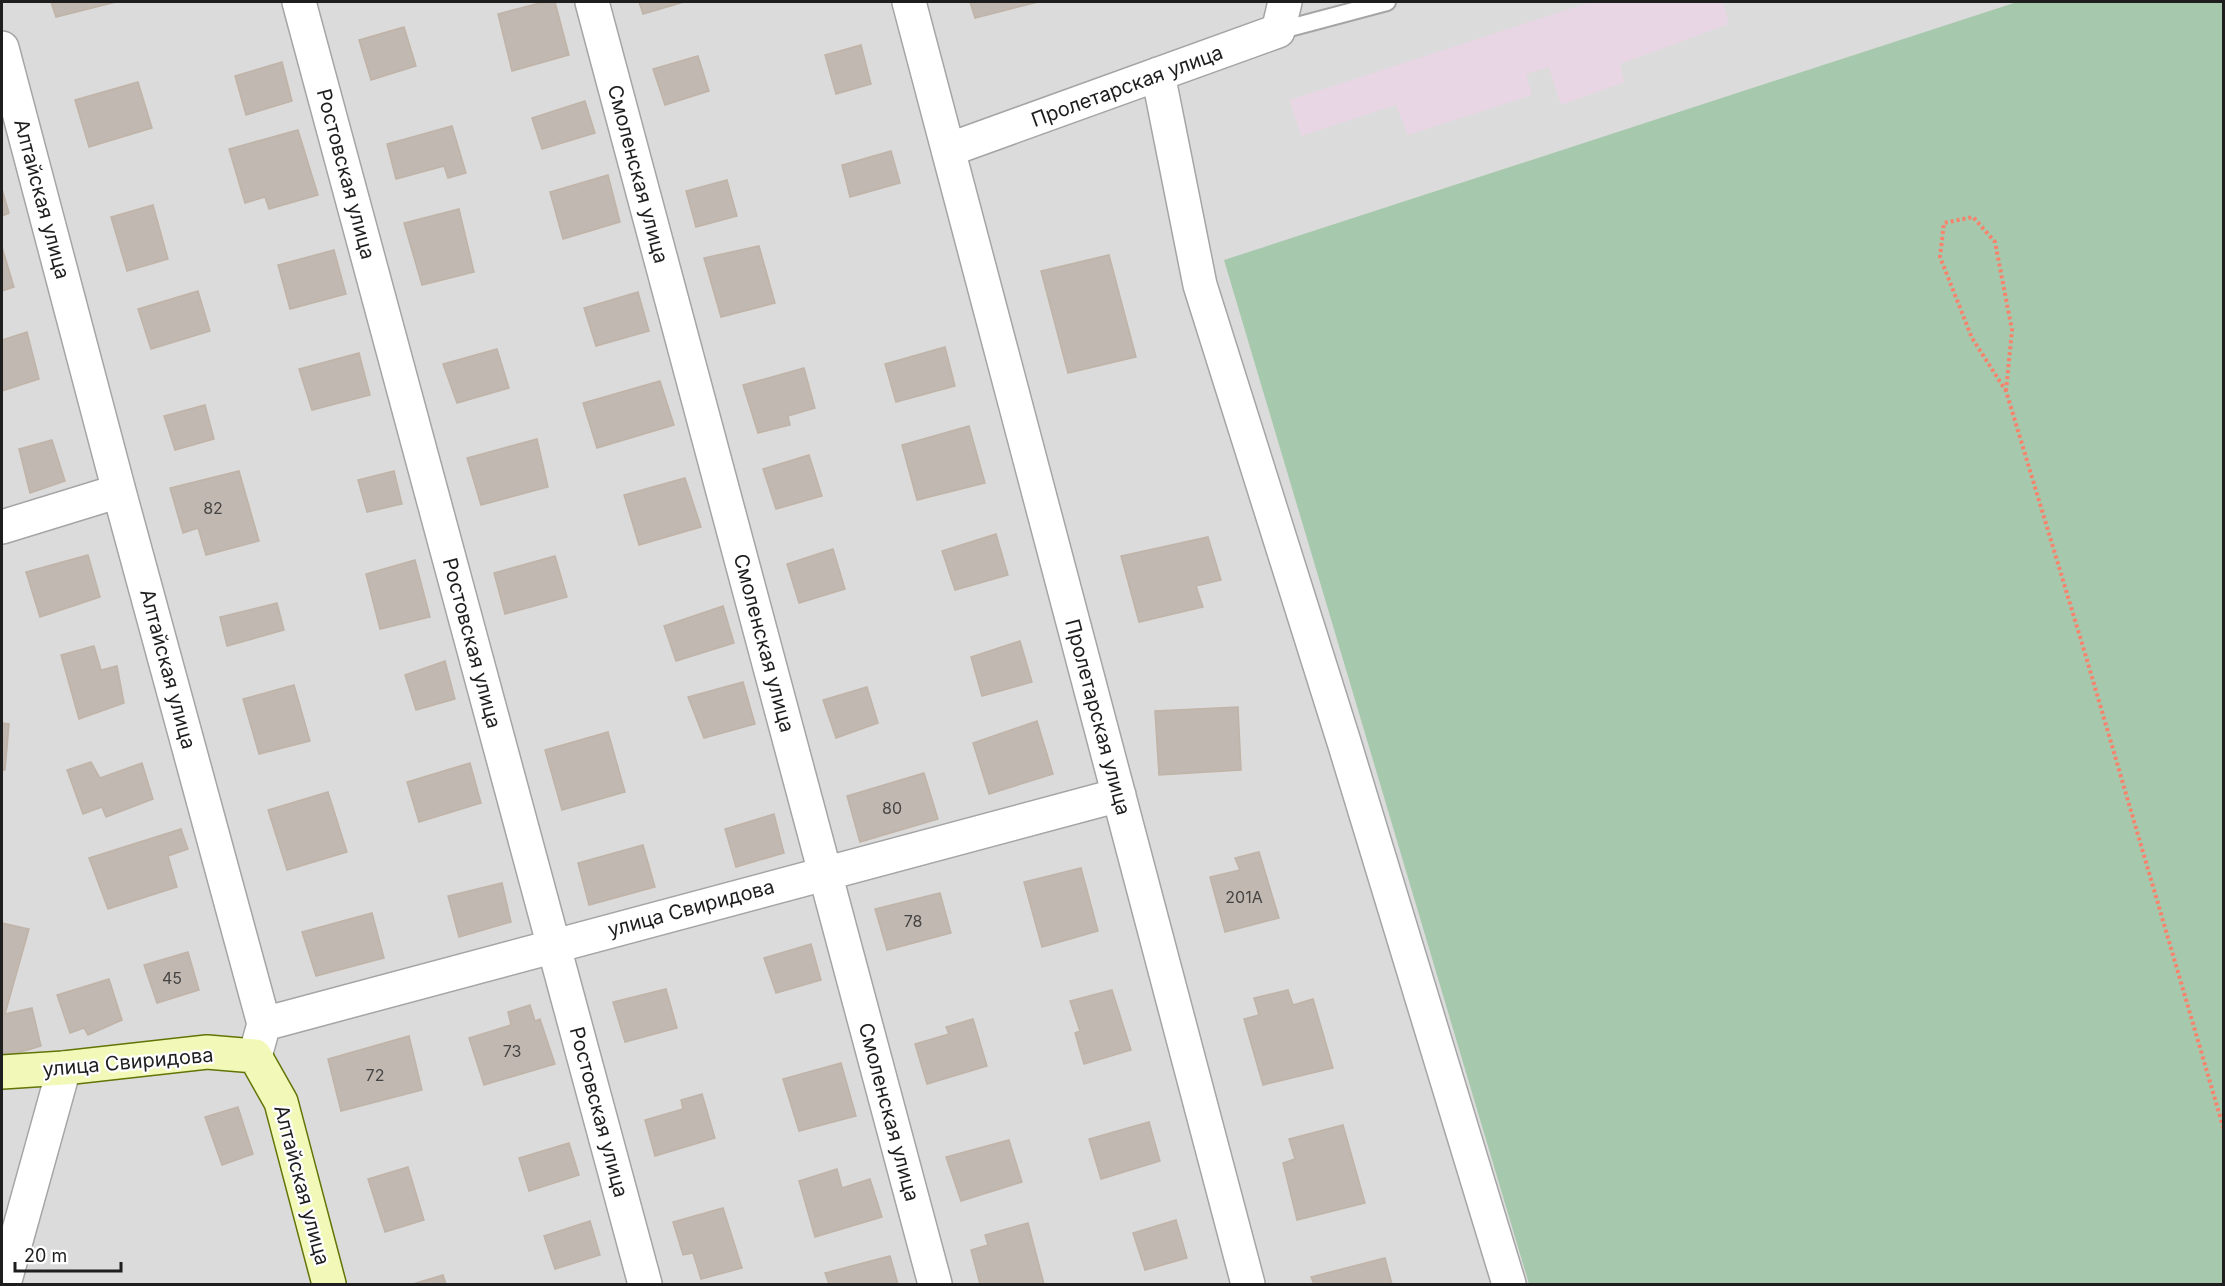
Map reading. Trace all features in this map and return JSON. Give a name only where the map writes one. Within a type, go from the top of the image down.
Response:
[{"type":"street","name":"Ростовская улица","points":[[300,2],[645,1284]]},
{"type":"street","name":"Смоленская улица","points":[[592,2],[935,1284]]},
{"type":"street","name":"Пролетарская улица","points":[[909,2],[1248,1284]]},
{"type":"street","name":"Пролетарская улица","points":[[948,150],[1158,74],[1282,16]]},
{"type":"street","name":"Алтайская улица","points":[[2,48],[119,491],[264,1024]]},
{"type":"street","points":[[1158,74],[1200,285],[1344,742],[1509,1284]]},
{"type":"street","points":[[2,527],[119,491]]},
{"type":"street","name":"улица Свиридова","points":[[264,1024],[1119,795]]},
{"type":"street","points":[[255,1056],[264,1024]]},
{"type":"street","name":"улица Свиридова","points":[[2,1072],[64,1068],[207,1052],[255,1056]]},
{"type":"street","name":"Алтайская улица","points":[[255,1056],[281,1102],[329,1284]]},
{"type":"street","points":[[4,1284],[64,1068]]},
{"type":"lane","points":[[1282,16],[1388,2]]},
{"type":"path","points":[[2006,391],[2012,330],[1995,242],[1973,217],[1944,223],[1940,257],[1972,338],[2006,391],[2087,660],[2223,1130]]},
{"type":"shaded area","points":[[2,2],[2178,2],[1578,1284],[2,1284]]},
{"type":"shaded area","points":[[1591,2],[1723,2],[1729,24],[1620,64],[1624,82],[1561,105],[1549,67],[1526,74],[1532,95],[1408,135],[1396,105],[1301,136],[1290,100]]},
{"type":"green space","points":[[2017,2],[2223,2],[2223,1284],[1529,1284],[1224,260]]},
{"type":"building","points":[[51,2],[116,2],[56,17]]},
{"type":"building","points":[[544,2],[555,2],[569,55],[512,71],[498,14]]},
{"type":"building","points":[[639,2],[684,2],[643,14]]},
{"type":"building","points":[[970,2],[1038,2],[975,18]]},
{"type":"building","points":[[404,27],[416,66],[371,80],[359,40]]},
{"type":"building","points":[[861,45],[871,84],[836,94],[825,55]]},
{"type":"building","points":[[698,56],[709,91],[665,105],[653,69]]},
{"type":"building","points":[[282,62],[292,101],[246,115],[235,76]]},
{"type":"building","points":[[138,82],[152,128],[89,147],[75,100]]},
{"type":"building","points":[[585,101],[595,133],[542,149],[532,118]]},
{"type":"building","points":[[452,126],[466,173],[448,178],[444,166],[396,179],[387,144]]},
{"type":"building","points":[[298,130],[318,195],[269,209],[265,197],[245,203],[229,149]]},
{"type":"building","points":[[891,151],[900,183],[850,197],[842,165]]},
{"type":"building","points":[[608,175],[620,222],[563,239],[550,192]]},
{"type":"building","points":[[727,180],[737,216],[696,227],[686,191]]},
{"type":"building","points":[[2,189],[9,213],[2,216]]},
{"type":"building","points":[[153,205],[168,259],[127,271],[111,217]]},
{"type":"building","points":[[459,209],[474,272],[422,285],[404,223]]},
{"type":"building","points":[[759,246],[775,303],[721,317],[704,258]]},
{"type":"building","points":[[2,247],[14,287],[2,291]]},
{"type":"building","points":[[334,250],[346,294],[290,309],[278,265]]},
{"type":"building","points":[[1109,255],[1136,357],[1068,373],[1041,271]]},
{"type":"building","points":[[198,291],[210,331],[151,349],[138,309]]},
{"type":"building","points":[[638,292],[649,331],[596,346],[584,308]]},
{"type":"building","points":[[27,332],[39,379],[2,391],[2,340]]},
{"type":"building","points":[[945,347],[955,386],[896,402],[885,364]]},
{"type":"building","points":[[497,349],[509,388],[457,403],[443,364]]},
{"type":"building","points":[[359,353],[370,395],[312,410],[299,369]]},
{"type":"building","points":[[804,368],[815,408],[788,416],[790,425],[758,433],[743,385]]},
{"type":"building","points":[[660,381],[674,425],[597,448],[583,403]]},
{"type":"building","points":[[205,405],[214,439],[175,450],[164,416]]},
{"type":"building","points":[[969,426],[985,483],[917,500],[902,445]]},
{"type":"building","points":[[537,439],[548,487],[481,505],[467,458]]},
{"type":"building","points":[[52,440],[65,481],[30,493],[19,449]]},
{"type":"building","points":[[809,455],[822,496],[776,509],[763,469]]},
{"type":"building","points":[[239,471],[259,541],[206,555],[198,528],[183,533],[170,488]]},
{"type":"building","points":[[394,471],[402,504],[367,512],[358,480]]},
{"type":"building","points":[[685,478],[701,527],[639,545],[624,495]]},
{"type":"building","points":[[996,534],[1008,575],[955,590],[942,551]]},
{"type":"building","points":[[1208,537],[1221,580],[1196,586],[1203,607],[1139,622],[1121,556]]},
{"type":"building","points":[[833,549],[845,589],[799,603],[787,564]]},
{"type":"building","points":[[88,555],[100,597],[40,617],[26,572]]},
{"type":"building","points":[[555,556],[567,597],[505,614],[494,573]]},
{"type":"building","points":[[415,560],[430,617],[380,629],[366,574]]},
{"type":"building","points":[[277,603],[284,630],[227,646],[220,617]]},
{"type":"building","points":[[723,606],[734,643],[676,661],[664,626]]},
{"type":"building","points":[[1020,641],[1032,682],[982,696],[971,657]]},
{"type":"building","points":[[94,646],[101,670],[117,666],[124,703],[79,719],[61,655]]},
{"type":"building","points":[[445,661],[455,699],[416,710],[405,675]]},
{"type":"building","points":[[743,682],[755,724],[704,738],[688,697]]},
{"type":"building","points":[[294,685],[310,741],[259,754],[243,699]]},
{"type":"building","points":[[867,687],[878,723],[836,738],[823,700]]},
{"type":"building","points":[[1238,707],[1241,770],[1159,775],[1155,711]]},
{"type":"building","points":[[1037,721],[1053,774],[989,794],[973,743]]},
{"type":"building","points":[[2,723],[9,724],[5,770],[2,770]]},
{"type":"building","points":[[608,732],[625,792],[562,810],[545,750]]},
{"type":"building","points":[[91,762],[100,778],[142,763],[153,799],[106,817],[102,807],[83,814],[67,770]]},
{"type":"building","points":[[470,763],[481,803],[419,822],[407,782]]},
{"type":"building","points":[[924,773],[938,819],[860,842],[847,796]]},
{"type":"building","points":[[328,792],[347,852],[287,870],[268,810]]},
{"type":"building","points":[[774,814],[784,853],[736,867],[725,829]]},
{"type":"building","points":[[181,829],[188,849],[168,856],[177,887],[108,909],[89,858]]},
{"type":"building","points":[[643,845],[655,887],[589,905],[578,863]]},
{"type":"building","points":[[1259,852],[1279,918],[1225,932],[1210,877],[1240,870],[1235,858]]},
{"type":"building","points":[[1081,868],[1098,931],[1042,947],[1024,882]]},
{"type":"building","points":[[502,883],[511,922],[459,937],[448,896]]},
{"type":"building","points":[[940,893],[951,933],[887,950],[875,909]]},
{"type":"building","points":[[372,913],[384,958],[316,976],[302,932]]},
{"type":"building","points":[[2,923],[29,929],[5,1014],[32,1008],[41,1046],[4,1057],[2,1050]]},
{"type":"building","points":[[811,944],[821,980],[776,993],[764,958]]},
{"type":"building","points":[[188,952],[199,990],[157,1003],[144,965]]},
{"type":"building","points":[[109,979],[122,1020],[88,1035],[84,1028],[70,1033],[57,995]]},
{"type":"building","points":[[666,989],[677,1028],[625,1042],[613,1002]]},
{"type":"building","points":[[1112,990],[1131,1050],[1084,1064],[1075,1033],[1080,1031],[1070,1001]]},
{"type":"building","points":[[1288,990],[1293,1005],[1313,999],[1333,1068],[1263,1085],[1244,1019],[1259,1015],[1254,998]]},
{"type":"building","points":[[530,1005],[535,1021],[540,1019],[555,1064],[484,1085],[469,1038],[511,1025],[508,1012]]},
{"type":"building","points":[[973,1019],[987,1066],[927,1084],[915,1044],[949,1034],[946,1027]]},
{"type":"building","points":[[409,1036],[422,1090],[341,1111],[328,1059]]},
{"type":"building","points":[[841,1063],[856,1116],[799,1131],[783,1079]]},
{"type":"building","points":[[702,1094],[715,1138],[655,1156],[645,1120],[683,1109],[681,1100]]},
{"type":"building","points":[[238,1107],[253,1154],[222,1165],[205,1117]]},
{"type":"building","points":[[1149,1122],[1160,1161],[1101,1179],[1089,1139]]},
{"type":"building","points":[[1343,1125],[1365,1203],[1297,1220],[1283,1163],[1295,1159],[1289,1139]]},
{"type":"building","points":[[1009,1140],[1022,1182],[961,1201],[946,1157]]},
{"type":"building","points":[[569,1143],[579,1175],[529,1191],[519,1158]]},
{"type":"building","points":[[408,1167],[424,1220],[385,1232],[368,1179]]},
{"type":"building","points":[[837,1169],[842,1188],[870,1179],[882,1217],[815,1237],[799,1181]]},
{"type":"building","points":[[723,1208],[742,1268],[701,1279],[693,1253],[683,1255],[673,1222]]},
{"type":"building","points":[[1176,1220],[1187,1258],[1145,1270],[1133,1233]]},
{"type":"building","points":[[590,1221],[600,1255],[555,1269],[544,1236]]},
{"type":"building","points":[[1028,1223],[1044,1284],[980,1284],[971,1250],[988,1245],[985,1235]]},
{"type":"building","points":[[890,1256],[898,1284],[829,1284],[825,1273]]},
{"type":"building","points":[[1385,1258],[1392,1284],[1314,1284],[1311,1277]]},
{"type":"building","points":[[443,1275],[446,1284],[413,1284]]}]
